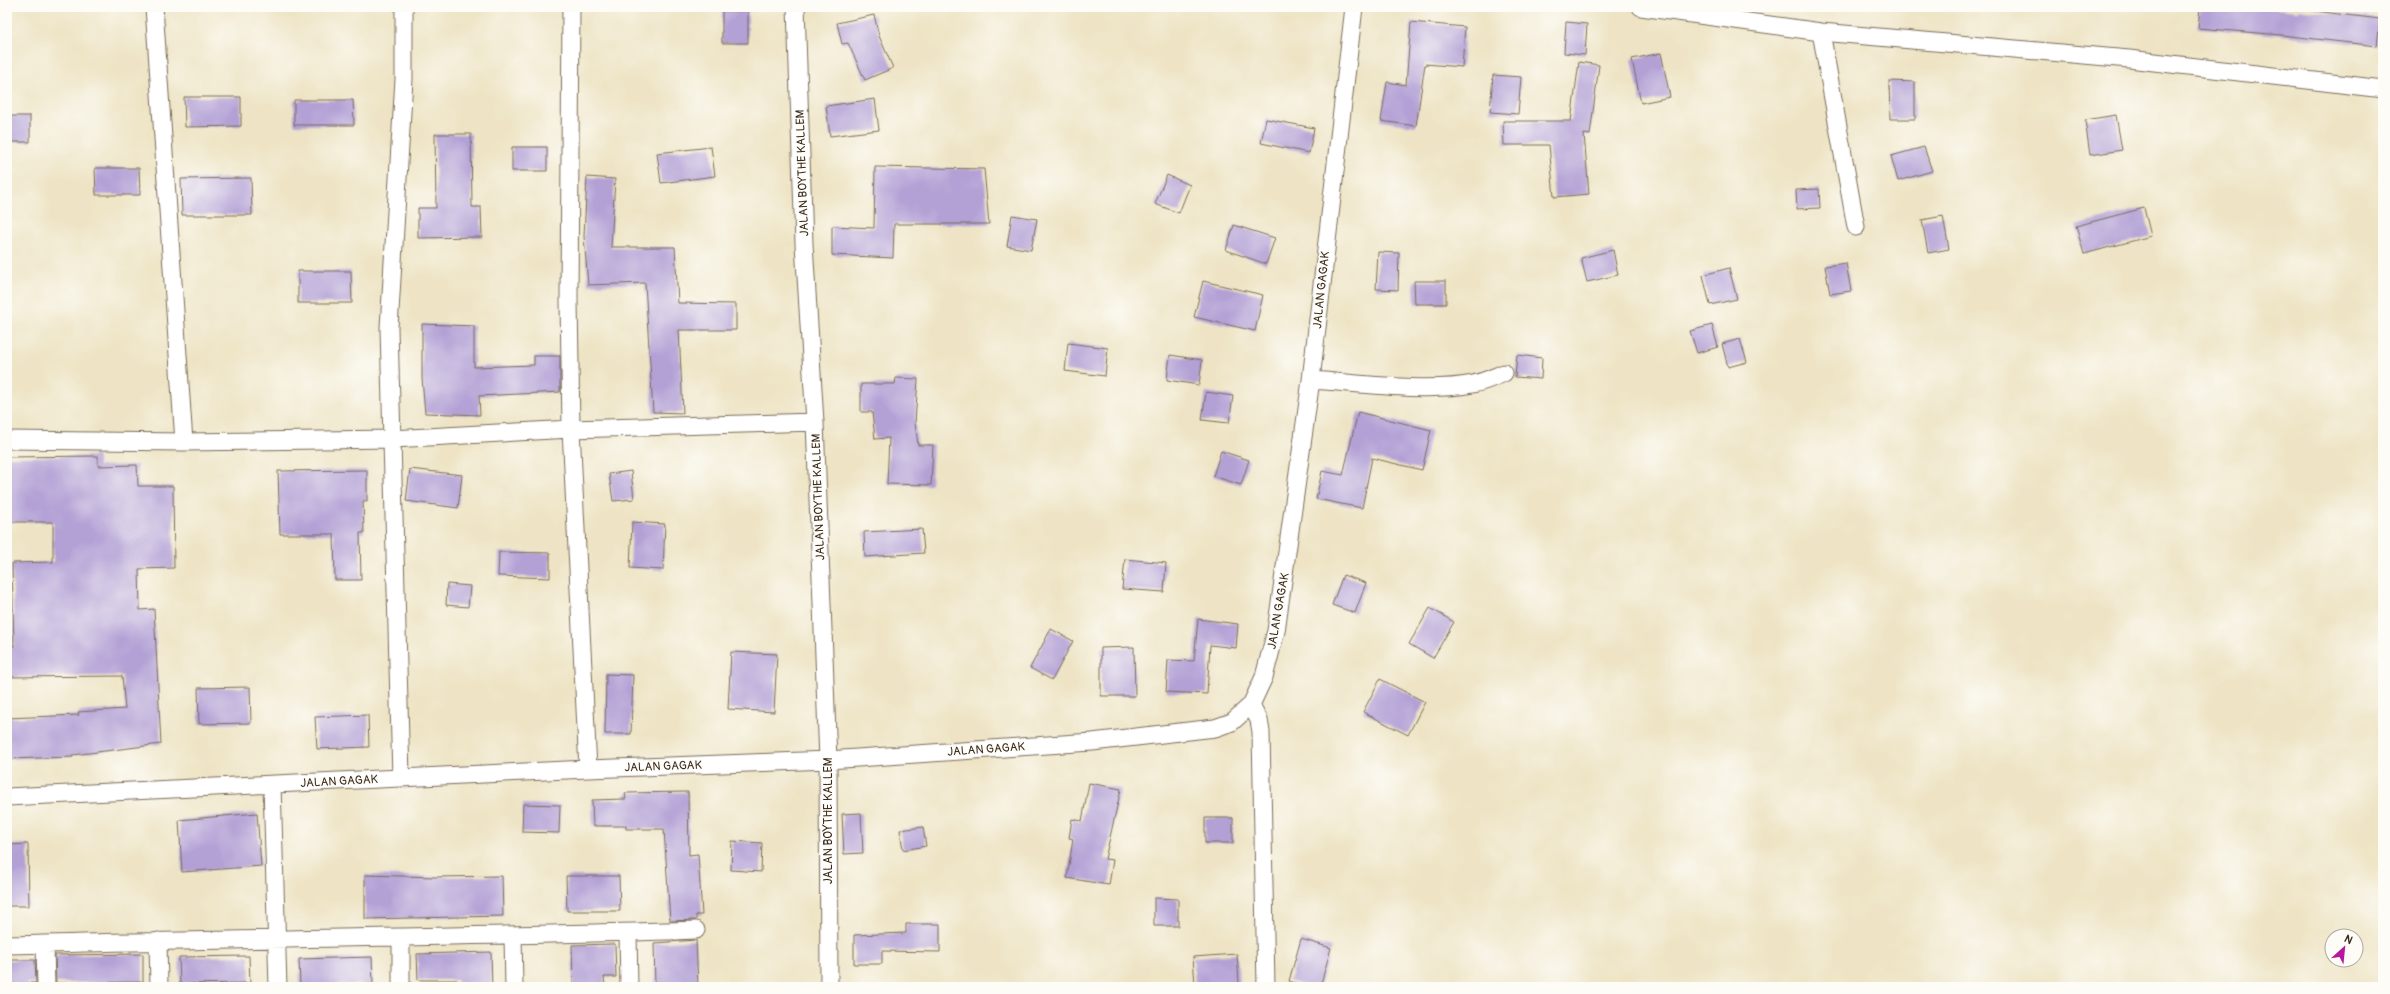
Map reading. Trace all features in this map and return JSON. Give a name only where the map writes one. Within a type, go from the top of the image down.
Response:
[{"type":"street","points":[[154,7],[184,442]]},
{"type":"street","points":[[401,778],[389,328],[404,79],[404,7]]},
{"type":"street","points":[[571,7],[569,300],[571,429],[588,769]]},
{"type":"street","name":"JALAN BOYTHE KALLEM","points":[[796,7],[804,244],[816,422],[828,760],[829,987]]},
{"type":"street","name":"JALAN GAGAK","points":[[7,797],[588,769],[828,760],[1092,742],[1215,728],[1232,722],[1251,705],[1264,677],[1276,631],[1311,380],[1354,7]]},
{"type":"street","points":[[1640,7],[1821,32],[2129,60],[2383,89]]},
{"type":"street","points":[[1821,32],[1856,227]]},
{"type":"street","points":[[1311,380],[1420,386],[1458,386],[1483,382],[1504,372]]},
{"type":"street","points":[[7,440],[184,442],[392,439],[571,429],[816,422]]},
{"type":"street","points":[[1251,705],[1259,720],[1261,732],[1266,987]]},
{"type":"street","points":[[272,785],[278,987]]},
{"type":"street","points":[[7,945],[158,941],[401,939],[696,930]]},
{"type":"street","points":[[628,933],[629,987]]},
{"type":"street","points":[[513,936],[514,987]]},
{"type":"street","points":[[401,939],[402,987]]},
{"type":"street","points":[[158,941],[159,987]]},
{"type":"street","points":[[45,944],[46,987]]},
{"type":"building","points":[[2200,7],[2256,7],[2298,11],[2298,9],[2380,19],[2377,46],[2281,35],[2198,28]]},
{"type":"building","points":[[722,11],[748,11],[748,43],[722,43]]},
{"type":"building","points":[[874,15],[879,36],[893,68],[865,80],[848,43],[842,44],[837,23]]},
{"type":"building","points":[[1411,22],[1465,27],[1462,67],[1425,64],[1416,126],[1381,121],[1387,82],[1406,85]]},
{"type":"building","points":[[1566,22],[1587,24],[1585,55],[1564,53]]},
{"type":"building","points":[[1661,53],[1670,97],[1641,103],[1632,59]]},
{"type":"building","points":[[1579,62],[1599,65],[1590,135],[1584,134],[1589,194],[1554,197],[1549,145],[1504,145],[1503,121],[1571,121]]},
{"type":"building","points":[[1493,75],[1521,77],[1518,114],[1490,112]]},
{"type":"building","points":[[1889,81],[1915,82],[1915,119],[1890,119]]},
{"type":"building","points":[[184,97],[241,97],[241,126],[185,127]]},
{"type":"building","points":[[875,99],[879,130],[830,136],[826,106]]},
{"type":"building","points":[[294,100],[353,100],[354,125],[294,125]]},
{"type":"building","points":[[2116,115],[2122,150],[2090,155],[2085,120]]},
{"type":"building","points":[[7,116],[30,116],[30,142],[7,142]]},
{"type":"building","points":[[1266,119],[1314,128],[1309,153],[1261,143]]},
{"type":"building","points":[[435,134],[471,134],[472,207],[481,207],[482,237],[418,238],[418,208],[436,208]]},
{"type":"building","points":[[512,147],[547,147],[547,171],[512,171]]},
{"type":"building","points":[[711,147],[715,176],[661,183],[657,153]]},
{"type":"building","points":[[1924,147],[1932,171],[1898,181],[1891,156]]},
{"type":"building","points":[[875,167],[984,169],[989,224],[894,224],[893,258],[832,255],[832,226],[874,228]]},
{"type":"building","points":[[95,168],[139,168],[140,195],[96,195]]},
{"type":"building","points":[[1167,175],[1190,185],[1179,213],[1155,204]]},
{"type":"building","points":[[587,177],[615,179],[611,247],[675,247],[678,303],[736,304],[736,330],[679,330],[683,413],[653,412],[645,283],[588,285],[584,236]]},
{"type":"building","points":[[251,178],[252,215],[182,215],[181,179]]},
{"type":"building","points":[[1819,189],[1820,208],[1797,209],[1796,190]]},
{"type":"building","points":[[2144,208],[2151,236],[2084,254],[2076,226]]},
{"type":"building","points":[[1012,215],[1037,219],[1031,250],[1007,246]]},
{"type":"building","points":[[1943,216],[1949,249],[1928,253],[1922,220]]},
{"type":"building","points":[[1234,225],[1275,238],[1266,264],[1226,250]]},
{"type":"building","points":[[1613,250],[1618,275],[1587,282],[1581,258]]},
{"type":"building","points":[[1378,252],[1399,253],[1398,290],[1376,289]]},
{"type":"building","points":[[1846,263],[1851,291],[1830,294],[1825,266]]},
{"type":"building","points":[[1729,268],[1737,299],[1710,305],[1703,275]]},
{"type":"building","points":[[298,271],[351,271],[352,303],[298,303]]},
{"type":"building","points":[[1203,281],[1263,295],[1255,331],[1194,317]]},
{"type":"building","points":[[1414,281],[1446,281],[1446,304],[1415,304]]},
{"type":"building","points":[[422,324],[474,326],[474,367],[534,365],[534,356],[560,356],[560,392],[479,396],[480,415],[425,413],[422,378]]},
{"type":"building","points":[[1712,325],[1718,347],[1697,353],[1690,331]]},
{"type":"building","points":[[1740,339],[1747,362],[1728,367],[1722,344]]},
{"type":"building","points":[[1068,343],[1108,348],[1105,376],[1065,371]]},
{"type":"building","points":[[1170,355],[1202,360],[1199,385],[1167,380]]},
{"type":"building","points":[[1517,355],[1542,358],[1541,379],[1515,377]]},
{"type":"building","points":[[896,378],[918,379],[915,423],[918,445],[933,445],[931,485],[887,484],[889,438],[875,439],[872,412],[861,412],[861,384],[895,384]]},
{"type":"building","points":[[1206,392],[1233,396],[1229,423],[1202,420]]},
{"type":"building","points":[[1358,412],[1431,430],[1422,470],[1372,458],[1362,508],[1316,499],[1322,471],[1343,475]]},
{"type":"building","points":[[1221,451],[1249,460],[1241,485],[1213,476]]},
{"type":"building","points":[[98,456],[98,466],[137,465],[138,486],[173,486],[174,568],[139,569],[140,610],[154,609],[161,744],[73,755],[73,757],[7,759],[7,718],[79,715],[78,712],[125,709],[122,676],[7,677],[7,646],[14,646],[12,563],[53,562],[53,522],[7,522],[7,457]]},
{"type":"building","points":[[410,469],[462,475],[458,508],[406,501]]},
{"type":"building","points":[[367,470],[367,501],[363,501],[364,533],[360,533],[361,580],[335,580],[334,534],[280,534],[278,471]]},
{"type":"building","points":[[631,471],[634,499],[613,501],[609,474]]},
{"type":"building","points":[[632,522],[665,524],[663,570],[630,568]]},
{"type":"building","points":[[922,529],[924,553],[865,557],[864,532]]},
{"type":"building","points":[[499,552],[550,553],[550,578],[498,576]]},
{"type":"building","points":[[1125,559],[1166,563],[1164,592],[1122,589]]},
{"type":"building","points":[[1343,575],[1366,583],[1355,613],[1332,605]]},
{"type":"building","points":[[447,584],[470,586],[468,607],[446,605]]},
{"type":"building","points":[[1430,608],[1454,622],[1433,658],[1409,644]]},
{"type":"building","points":[[1198,619],[1238,624],[1236,648],[1210,645],[1207,694],[1166,692],[1168,660],[1194,661]]},
{"type":"building","points":[[1051,629],[1073,641],[1052,680],[1030,668]]},
{"type":"building","points":[[1134,647],[1135,696],[1101,696],[1101,648]]},
{"type":"building","points":[[731,652],[777,654],[774,712],[728,709]]},
{"type":"building","points":[[606,674],[633,675],[631,734],[605,734]]},
{"type":"building","points":[[1380,679],[1425,702],[1408,735],[1363,712]]},
{"type":"building","points":[[250,687],[251,723],[199,724],[198,688]]},
{"type":"building","points":[[368,715],[369,747],[317,749],[315,717]]},
{"type":"building","points":[[1089,783],[1121,789],[1105,859],[1113,860],[1109,885],[1067,878],[1073,839],[1069,838],[1072,819],[1082,821]]},
{"type":"building","points":[[688,792],[689,855],[698,854],[702,915],[696,915],[696,920],[670,921],[664,829],[626,829],[626,826],[593,826],[592,800],[626,799],[625,793]]},
{"type":"building","points":[[523,804],[560,805],[559,833],[522,832]]},
{"type":"building","points":[[257,813],[261,866],[182,872],[179,820]]},
{"type":"building","points":[[861,813],[863,853],[844,854],[842,814]]},
{"type":"building","points":[[1205,818],[1233,818],[1233,843],[1205,843]]},
{"type":"building","points":[[923,827],[926,846],[903,850],[900,830]]},
{"type":"building","points":[[732,841],[762,843],[761,872],[731,870]]},
{"type":"building","points":[[28,844],[29,906],[7,906],[7,845]]},
{"type":"building","points":[[365,875],[436,877],[502,876],[503,916],[365,919]]},
{"type":"building","points":[[566,876],[619,876],[620,911],[567,911]]},
{"type":"building","points":[[1154,898],[1178,899],[1178,926],[1154,926]]},
{"type":"building","points":[[906,924],[940,924],[940,952],[882,951],[882,964],[854,964],[854,935],[906,933]]},
{"type":"building","points":[[1301,939],[1331,948],[1320,987],[1308,987],[1289,981]]},
{"type":"building","points":[[696,940],[698,987],[655,987],[654,943]]},
{"type":"building","points":[[615,944],[616,977],[604,977],[605,987],[573,987],[572,945]]},
{"type":"building","points":[[491,952],[492,987],[457,987],[457,980],[418,980],[417,954]]},
{"type":"building","points":[[143,954],[143,982],[56,983],[55,955]]},
{"type":"building","points":[[1237,954],[1239,983],[1195,985],[1193,957]]},
{"type":"building","points":[[249,956],[250,983],[180,984],[179,957]]},
{"type":"building","points":[[372,957],[373,984],[300,986],[299,959]]},
{"type":"building","points":[[7,960],[35,960],[36,983],[28,983],[28,987],[7,987]]}]
